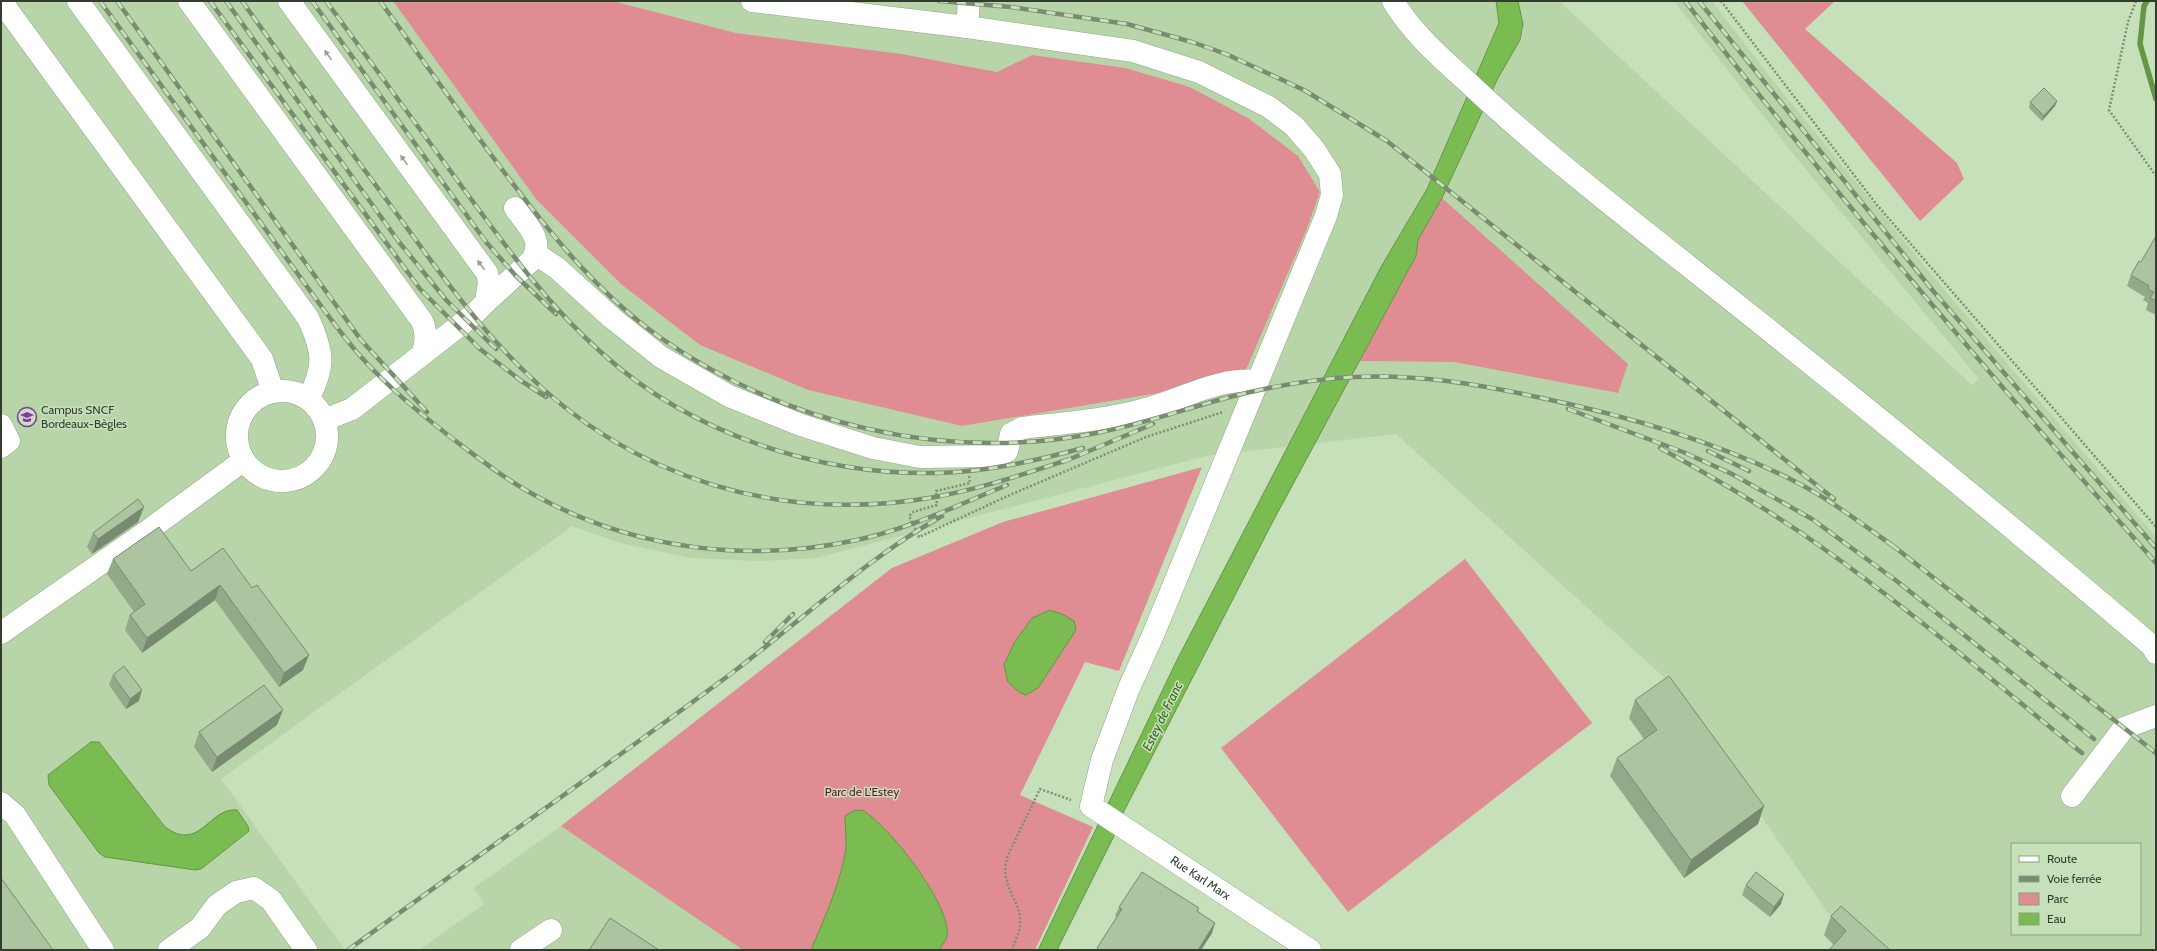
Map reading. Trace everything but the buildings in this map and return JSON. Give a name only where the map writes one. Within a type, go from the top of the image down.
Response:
[{"type":"street","points":[[1,1],[262,359],[273,392]]},
{"type":"street","points":[[78,1],[308,318],[317,337],[321,363],[317,382],[308,398]]},
{"type":"street","points":[[189,1],[422,321],[426,330],[426,341],[423,353]]},
{"type":"street","points":[[289,1],[487,273],[489,282],[486,302]]},
{"type":"street","points":[[752,1],[968,27],[1133,51],[1199,72],[1270,107],[1294,126],[1314,149],[1330,174],[1332,195],[1326,216],[1248,407],[1129,688],[1102,760],[1096,811]]},
{"type":"street","points":[[968,27],[969,1]]},
{"type":"street","points":[[1394,1],[1404,20],[1418,36],[1492,105],[1618,211],[2058,565],[2152,646],[2156,653]]},
{"type":"street","points":[[324,420],[352,409],[473,315],[530,263],[536,254],[538,241],[515,208]]},
{"type":"street","points":[[536,254],[557,268],[612,318],[661,356],[729,396],[801,425],[872,448],[920,457],[968,458],[1002,455],[1009,448],[1011,434],[1022,428],[1126,414],[1150,408],[1225,382],[1242,379],[1258,381]]},
{"type":"street","points":[[285,391],[297,393],[308,398],[318,408],[324,420],[327,434],[325,448],[319,462],[309,472],[281,481],[267,478],[254,471],[244,460],[239,446],[238,432],[241,418],[249,406],[260,397],[273,392],[285,391]]},
{"type":"street","points":[[1,425],[9,441],[1,447]]},
{"type":"street","points":[[1,633],[146,532],[244,460]]},
{"type":"street","points":[[2072,796],[2124,728],[2156,716]]},
{"type":"street","points":[[1,803],[15,815],[103,950]]},
{"type":"street","name":"Rue Karl Marx","points":[[1096,811],[1137,836],[1310,950]]},
{"type":"street","points":[[169,950],[200,928],[217,904],[236,892],[254,888],[272,900],[306,950]]},
{"type":"street","points":[[521,950],[551,930]]},
{"type":"path","points":[[1721,1],[1877,205],[2156,527]]},
{"type":"path","points":[[2136,1],[2128,22],[2109,110],[2156,176]]},
{"type":"path","points":[[968,458],[970,483],[936,491],[937,505],[913,512],[909,516],[919,537],[1012,494],[1146,437],[1227,411],[1248,407]]},
{"type":"path","points":[[1012,950],[1020,927],[1019,914],[1009,891],[1005,875],[1005,864],[1040,789],[1096,811]]},
{"type":"shaded area","points":[[1,1],[393,1],[536,199],[622,285],[700,345],[808,390],[962,426],[1242,379],[1248,118],[1190,87],[1127,68],[1032,55],[997,72],[902,54],[736,33],[613,1],[1559,1],[1972,385],[1979,379],[1789,149],[1674,1],[1712,1],[1774,82],[1941,286],[2156,537],[2156,950],[1869,950],[1831,917],[1667,680],[1396,434],[1206,456],[816,558],[760,561],[690,558],[621,543],[572,526],[221,779],[345,950],[1,950]],"holes":[[[1416,256],[1618,393],[1454,362],[1359,361]]]},
{"type":"shaded area","points":[[561,826],[743,950],[419,950],[484,904],[474,888]]},
{"type":"green space","points":[[393,1],[613,1],[736,33],[902,54],[997,72],[1032,55],[1126,68],[1190,87],[1248,118],[1298,156],[1320,192],[1306,231],[1242,379],[962,426],[808,390],[700,345],[622,285],[536,199]]},
{"type":"green space","points":[[1742,1],[1835,1],[1805,29],[1957,163],[1964,179],[1920,221]]},
{"type":"green space","points":[[1442,198],[1628,364],[1618,393],[1454,362],[1359,361],[1415,256],[1418,240]]},
{"type":"green space","name":"Parc de L'Estey","points":[[1202,467],[1119,671],[1085,662],[1020,795],[1093,827],[1035,950],[743,950],[561,826],[892,568],[1003,522]]},
{"type":"green space","points":[[1465,559],[1592,723],[1348,912],[1221,748]]},
{"type":"water","name":"Estey de Franc","points":[[1496,1],[1518,1],[1523,24],[1520,40],[1498,78],[1442,198],[1418,240],[1416,256],[1271,525],[1123,813],[1113,838],[1057,950],[1038,950],[1177,660],[1381,267],[1427,189],[1499,23]]},
{"type":"water","points":[[1050,610],[1062,614],[1074,621],[1076,630],[1038,688],[1026,695],[1020,693],[1008,682],[1004,665],[1014,643],[1032,618]]},
{"type":"water","points":[[91,742],[99,742],[165,827],[177,834],[187,835],[196,832],[219,815],[227,811],[237,810],[248,826],[249,831],[201,869],[195,870],[105,857],[99,853],[49,785],[48,775]]},
{"type":"water","points":[[862,810],[873,818],[902,848],[930,887],[940,906],[946,924],[947,937],[939,950],[811,950],[838,883],[846,848],[845,816],[853,811]]},
{"type":"waterway","points":[[2147,1],[2144,6],[2140,44],[2156,99]]},
{"type":"railway","points":[[100,1],[324,310],[373,370],[441,430],[495,470],[540,498],[577,516],[615,530],[655,540],[695,547],[735,551],[776,550],[817,547],[857,540],[895,530],[1007,485]]},
{"type":"railway","points":[[117,1],[361,340],[427,412]]},
{"type":"railway","points":[[210,1],[420,289],[480,349],[520,380],[546,397]]},
{"type":"railway","points":[[226,1],[399,242],[447,301],[496,349]]},
{"type":"railway","points":[[242,1],[439,272],[471,313],[523,370],[566,408],[612,440],[661,466],[713,485],[766,498],[822,504],[878,504],[952,494],[1018,476],[1067,460]]},
{"type":"railway","points":[[312,1],[486,242],[516,276],[556,314]]},
{"type":"railway","points":[[326,1],[493,229],[527,273],[563,315],[603,354],[638,382],[676,407],[716,427],[758,444],[802,457],[846,466],[891,472],[936,473],[992,468],[1083,448]]},
{"type":"railway","points":[[380,1],[516,188],[552,234],[591,278],[634,318],[658,336],[706,366],[757,392],[810,413],[865,428],[921,438],[978,443],[1035,441],[1108,431],[1242,394],[1306,382],[1339,378],[1378,376],[1447,381],[1514,392],[1570,404],[1636,421],[1701,442],[1764,467],[1807,488],[1896,548]]},
{"type":"railway","points":[[939,1],[1011,7],[1127,24],[1192,42],[1226,54],[1304,90],[1387,141],[1834,499]]},
{"type":"railway","points":[[1685,1],[1799,144],[1916,286],[1975,356],[2156,563]]},
{"type":"railway","points":[[1699,1],[1934,292],[2156,548]]},
{"type":"railway","points":[[1568,409],[1683,452],[1732,474],[1812,519],[1898,582],[2094,739]]},
{"type":"railway","points":[[1063,462],[1153,424]]},
{"type":"railway","points":[[1660,448],[1761,507],[1854,570],[1920,621],[2082,753]]},
{"type":"railway","points":[[1708,451],[1749,471]]},
{"type":"railway","points":[[348,950],[732,673],[887,551],[942,516]]},
{"type":"railway","points":[[1892,545],[2156,753]]},
{"type":"railway","points":[[765,642],[793,614]]},
{"type":"place","name":"Campus SNCF Bordeaux-Bègles","points":[[27,417]]}]
